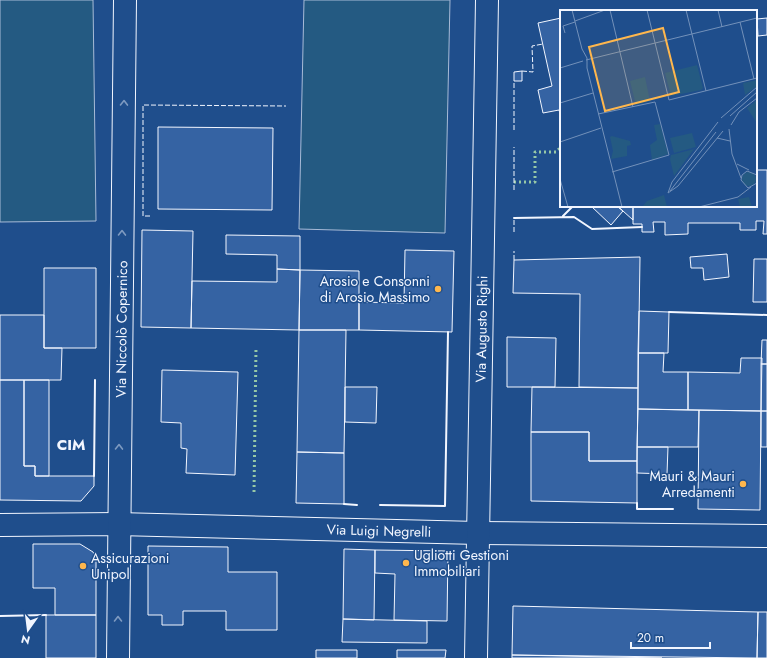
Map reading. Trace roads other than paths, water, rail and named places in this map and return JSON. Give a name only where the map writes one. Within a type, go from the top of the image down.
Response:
[{"type":"street","name":"Via Niccolò Copernico","points":[[118,658],[118,524],[125,0]]},
{"type":"street","name":"Via Augusto Righi","points":[[476,658],[486,0]]},
{"type":"street","name":"Via Luigi Negrelli","points":[[0,525],[118,524],[478,534],[764,537]]},
{"type":"place","name":"Arosio e Consonni di Arosio Massimo","points":[[438,289]]},
{"type":"place","name":"Mauri & Mauri Arredamenti","points":[[743,484]]},
{"type":"place","name":"Ugliotti Gestioni Immobiliari","points":[[406,563]]},
{"type":"place","name":"Assicurazioni Unipol","points":[[83,566]]},
{"type":"district","name":"CIM","points":[[71,445]]}]
